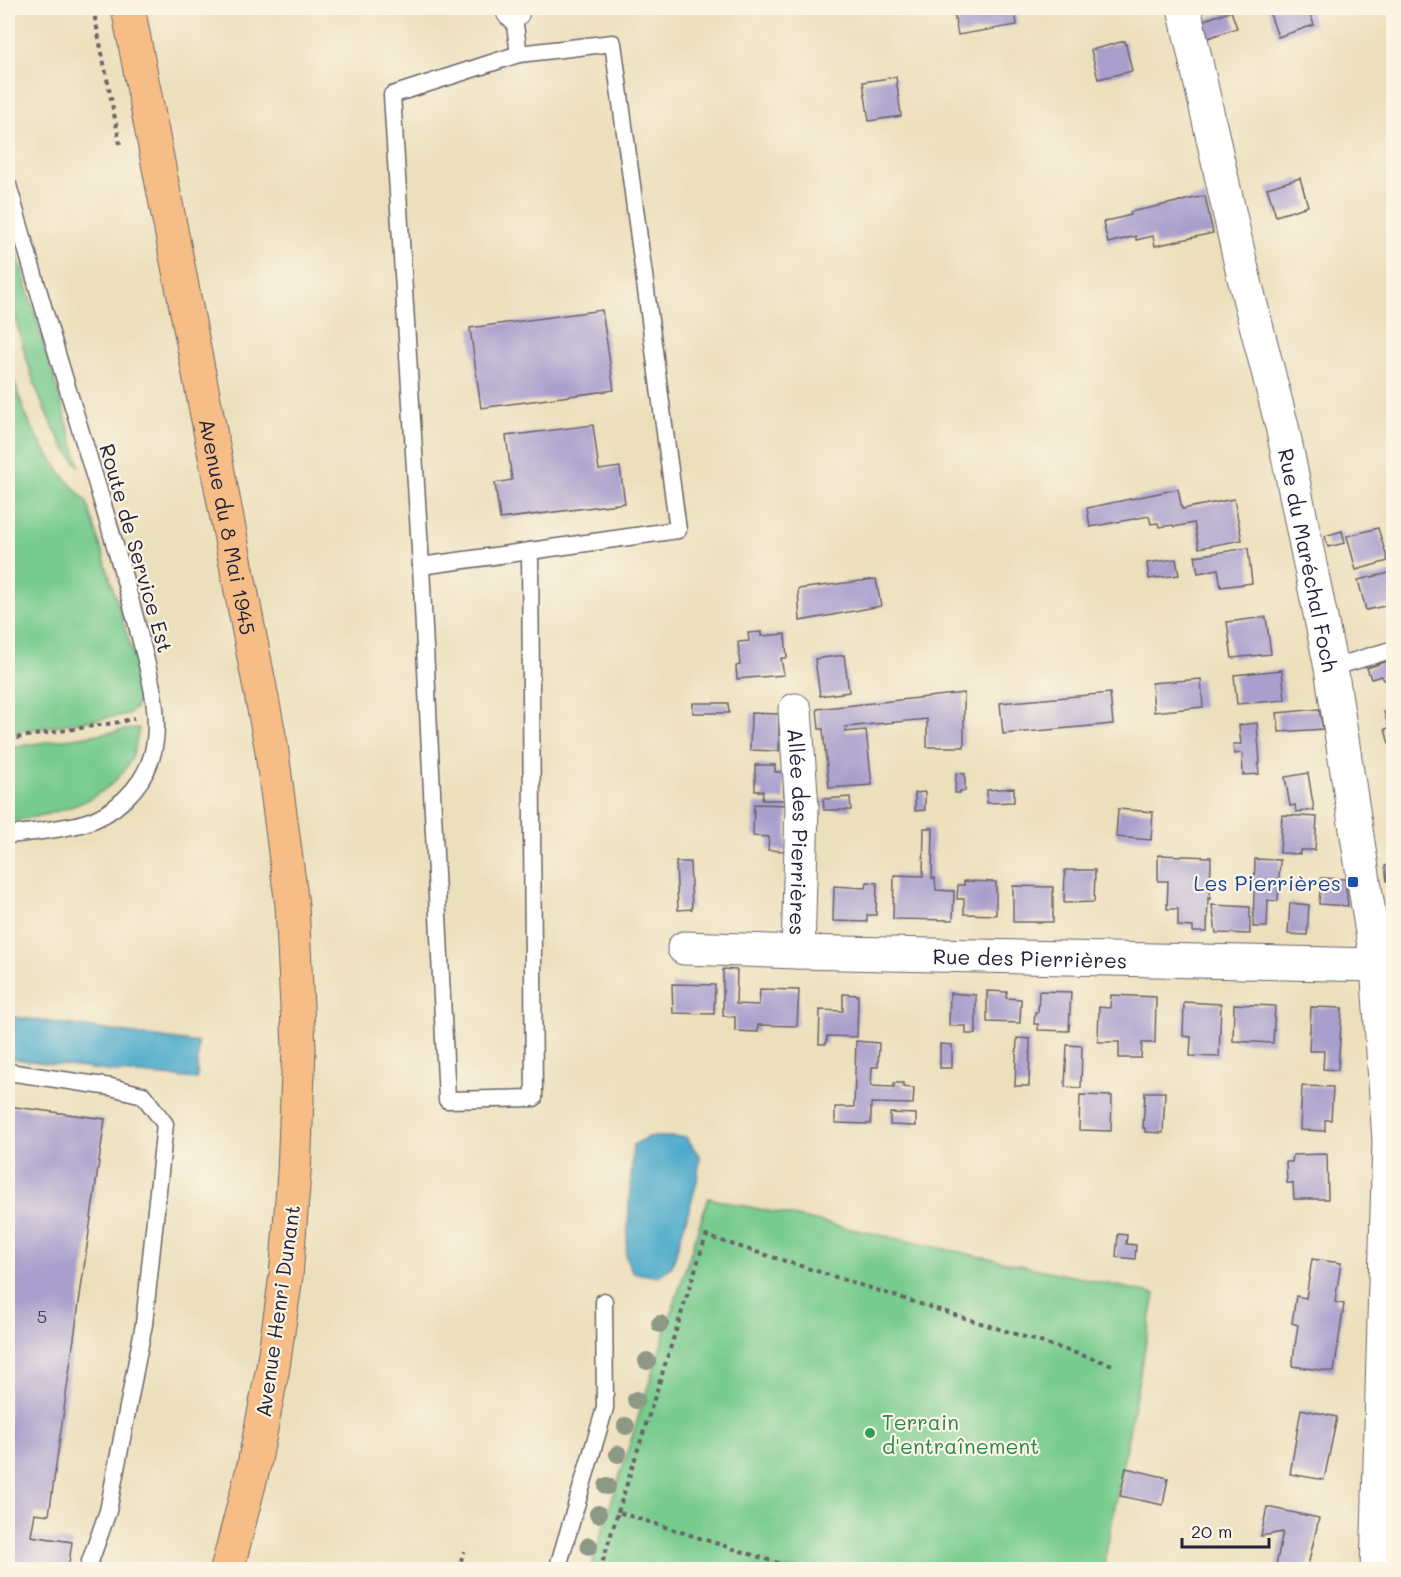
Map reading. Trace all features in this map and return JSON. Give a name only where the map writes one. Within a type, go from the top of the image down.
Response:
[{"type":"main road","name":"Avenue du 8 Mai 1945","points":[[128,8],[271,746],[292,905],[299,1048]]},
{"type":"main road","name":"Avenue Henri Dunant","points":[[227,1569],[254,1465],[273,1367],[286,1276],[294,1173],[299,1048]]},
{"type":"street","name":"Rue du Maréchal Foch","points":[[1184,8],[1241,262],[1282,426],[1331,668],[1377,964],[1391,1119],[1377,1569]]},
{"type":"street","name":"Allée des Pierrières","points":[[795,710],[802,807],[798,952]]},
{"type":"street","name":"Rue des Pierrières","points":[[684,948],[1377,964]]},
{"type":"lane","points":[[513,9],[519,54]]},
{"type":"lane","points":[[421,566],[678,530],[613,43],[519,54],[393,95],[421,566],[447,1100],[534,1098],[530,551]]},
{"type":"lane","name":"Route de Service Est","points":[[8,185],[122,567],[152,685],[156,728],[150,760],[140,780],[129,795],[107,812],[85,823],[8,835]]},
{"type":"lane","points":[[1331,668],[1394,649]]},
{"type":"lane","points":[[8,1072],[111,1087],[143,1095],[165,1124],[144,1324],[108,1511],[87,1569]]},
{"type":"lane","points":[[557,1569],[605,1408],[604,1301]]},
{"type":"path","points":[[93,8],[122,152]]},
{"type":"path","points":[[8,739],[120,722],[155,713]]},
{"type":"path","points":[[600,1569],[706,1236],[1113,1365]]},
{"type":"path","points":[[618,1512],[800,1569]]},
{"type":"path","points":[[458,1569],[464,1551]]},
{"type":"green space","points":[[8,223],[80,467],[58,435],[41,400],[10,302],[6,264]]},
{"type":"green space","points":[[8,360],[23,407],[41,444],[70,484],[87,502],[138,675],[139,697],[133,710],[127,714],[8,733]]},
{"type":"green space","points":[[139,728],[131,759],[109,786],[94,796],[60,811],[8,822],[8,748]]},
{"type":"green space","name":"Terrain d'entraînement","points":[[708,1198],[1155,1294],[1103,1569],[590,1569]]},
{"type":"water","points":[[8,1016],[198,1043],[197,1079],[116,1072],[8,1058]]},
{"type":"water","points":[[648,1137],[686,1137],[700,1157],[697,1182],[672,1266],[658,1277],[632,1272],[626,1257],[633,1145]]},
{"type":"building","points":[[953,8],[1015,8],[1017,25],[958,35]]},
{"type":"building","points":[[1268,8],[1308,8],[1314,25],[1278,37]]},
{"type":"building","points":[[1231,11],[1237,28],[1208,38],[1204,20]]},
{"type":"building","points":[[1125,41],[1132,71],[1098,79],[1091,50]]},
{"type":"building","points":[[896,77],[901,116],[869,121],[863,82]]},
{"type":"building","points":[[1300,178],[1308,206],[1276,216],[1267,188]]},
{"type":"building","points":[[1205,196],[1213,233],[1155,246],[1153,236],[1136,240],[1136,236],[1108,243],[1103,222],[1131,215],[1130,212]]},
{"type":"building","points":[[602,310],[614,390],[481,408],[470,328]]},
{"type":"building","points":[[593,425],[599,470],[620,467],[625,503],[500,519],[495,483],[512,480],[506,436]]},
{"type":"building","points":[[1178,489],[1182,509],[1234,499],[1242,540],[1199,548],[1194,523],[1159,527],[1158,523],[1151,524],[1149,516],[1090,527],[1087,508]]},
{"type":"building","points":[[1378,528],[1388,561],[1356,570],[1347,536]]},
{"type":"building","points":[[1342,531],[1345,543],[1328,547],[1325,536]]},
{"type":"building","points":[[1248,548],[1252,583],[1221,587],[1218,569],[1198,573],[1195,556]]},
{"type":"building","points":[[1176,559],[1179,575],[1149,579],[1147,563]]},
{"type":"building","points":[[1394,572],[1394,604],[1366,610],[1358,580]]},
{"type":"building","points":[[876,579],[881,606],[800,621],[798,589]]},
{"type":"building","points":[[1266,617],[1271,654],[1232,658],[1227,622]]},
{"type":"building","points":[[761,632],[761,636],[785,634],[787,658],[781,658],[784,675],[737,679],[736,666],[740,665],[738,642],[749,641],[748,633]]},
{"type":"building","points":[[844,655],[849,692],[820,696],[815,659]]},
{"type":"building","points":[[1394,659],[1394,677],[1384,680],[1382,676],[1371,679],[1367,668]]},
{"type":"building","points":[[1282,670],[1285,700],[1237,704],[1234,675]]},
{"type":"building","points":[[1201,679],[1203,707],[1154,712],[1152,683]]},
{"type":"building","points":[[964,693],[964,747],[927,747],[927,719],[845,727],[846,732],[866,730],[872,785],[829,788],[823,729],[819,729],[817,709]]},
{"type":"building","points":[[1110,693],[1113,724],[1003,734],[1000,703]]},
{"type":"building","points":[[693,703],[728,703],[729,713],[693,713]]},
{"type":"building","points":[[1319,709],[1323,729],[1279,732],[1277,713]]},
{"type":"building","points":[[1394,710],[1394,743],[1389,744],[1385,729],[1389,728],[1384,712]]},
{"type":"building","points":[[751,713],[779,714],[779,751],[750,750]]},
{"type":"building","points":[[1257,723],[1259,774],[1243,775],[1242,753],[1234,754],[1233,744],[1241,744],[1239,725]]},
{"type":"building","points":[[755,765],[775,765],[775,772],[784,772],[784,800],[762,800],[763,791],[755,791]]},
{"type":"building","points":[[956,773],[965,774],[965,791],[960,791],[960,793],[955,793]]},
{"type":"building","points":[[1308,773],[1314,810],[1296,812],[1295,805],[1290,806],[1285,777]]},
{"type":"building","points":[[1014,788],[1014,802],[987,803],[987,790]]},
{"type":"building","points":[[925,792],[925,810],[915,811],[915,793]]},
{"type":"building","points":[[850,797],[851,810],[824,810],[823,799]]},
{"type":"building","points":[[754,804],[788,805],[786,851],[768,850],[769,837],[753,836]]},
{"type":"building","points":[[1118,809],[1153,812],[1151,840],[1116,837]]},
{"type":"building","points":[[1282,815],[1317,817],[1315,850],[1300,850],[1300,854],[1280,853]]},
{"type":"building","points":[[924,828],[933,828],[932,878],[935,878],[936,890],[954,891],[953,920],[893,919],[894,875],[923,876]]},
{"type":"building","points":[[1158,855],[1211,857],[1207,932],[1193,932],[1193,927],[1178,926],[1178,909],[1167,909],[1168,881],[1158,881]]},
{"type":"building","points":[[1255,859],[1280,860],[1278,901],[1268,900],[1267,927],[1253,927]]},
{"type":"building","points":[[676,862],[690,862],[692,909],[678,910]]},
{"type":"building","points":[[1394,863],[1394,879],[1387,881],[1385,866]]},
{"type":"building","points":[[1065,870],[1095,870],[1094,902],[1064,903]]},
{"type":"building","points":[[1321,878],[1345,879],[1348,906],[1319,904]]},
{"type":"building","points":[[964,881],[996,882],[996,915],[964,914],[964,899],[957,899],[958,885],[964,885]]},
{"type":"building","points":[[867,882],[877,883],[876,915],[867,915],[867,922],[833,921],[834,886],[866,888]]},
{"type":"building","points":[[1013,886],[1053,887],[1053,922],[1013,922]]},
{"type":"building","points":[[1290,903],[1309,905],[1307,935],[1288,934]]},
{"type":"building","points":[[1212,905],[1250,907],[1250,934],[1216,933]]},
{"type":"building","points":[[723,969],[737,970],[736,1004],[759,1005],[760,989],[799,990],[797,1026],[758,1025],[758,1032],[735,1031],[735,1017],[723,1016]]},
{"type":"building","points":[[672,984],[715,985],[714,1014],[673,1013]]},
{"type":"building","points":[[987,991],[1007,992],[1006,998],[1021,999],[1020,1023],[987,1022]]},
{"type":"building","points":[[1039,991],[1071,992],[1069,1031],[1038,1030],[1038,1024],[1034,1024],[1035,1012],[1038,1012]]},
{"type":"building","points":[[950,993],[976,995],[976,1034],[966,1034],[966,1026],[949,1026]]},
{"type":"building","points":[[843,994],[858,995],[857,1037],[827,1036],[826,1044],[819,1044],[820,1010],[843,1011]]},
{"type":"building","points":[[1111,995],[1156,997],[1155,1043],[1142,1043],[1141,1058],[1119,1058],[1119,1042],[1098,1042],[1099,1007],[1110,1008]]},
{"type":"building","points":[[1184,1002],[1221,1004],[1219,1057],[1190,1056],[1191,1037],[1183,1036]]},
{"type":"building","points":[[1234,1004],[1275,1006],[1273,1043],[1233,1041]]},
{"type":"building","points":[[1311,1007],[1342,1008],[1338,1070],[1323,1069],[1324,1051],[1309,1051]]},
{"type":"building","points":[[1017,1038],[1030,1039],[1029,1086],[1015,1086]]},
{"type":"building","points":[[856,1041],[879,1043],[878,1067],[872,1067],[871,1086],[894,1087],[894,1083],[903,1083],[903,1087],[914,1088],[913,1104],[871,1103],[871,1124],[835,1123],[835,1107],[854,1107]]},
{"type":"building","points":[[940,1044],[952,1045],[952,1068],[940,1068]]},
{"type":"building","points":[[1067,1045],[1082,1046],[1081,1088],[1065,1087]]},
{"type":"building","points":[[1302,1086],[1333,1087],[1331,1120],[1325,1120],[1325,1131],[1300,1130]]},
{"type":"building","points":[[1145,1092],[1165,1092],[1163,1133],[1145,1132],[1143,1128]]},
{"type":"building","points":[[1080,1095],[1112,1096],[1111,1131],[1079,1130]]},
{"type":"building","points":[[8,1106],[105,1119],[49,1515],[35,1513],[31,1536],[72,1542],[68,1570],[8,1570]]},
{"type":"building","points":[[890,1113],[916,1114],[916,1126],[890,1125]]},
{"type":"building","points":[[1327,1154],[1328,1199],[1294,1199],[1293,1183],[1287,1183],[1286,1162],[1292,1162],[1293,1155]]},
{"type":"building","points":[[1118,1234],[1127,1235],[1126,1244],[1136,1245],[1135,1259],[1116,1257]]},
{"type":"building","points":[[1312,1259],[1341,1263],[1335,1302],[1344,1304],[1334,1372],[1292,1366],[1298,1325],[1292,1323],[1296,1296],[1306,1298]]},
{"type":"building","points":[[1301,1409],[1337,1417],[1324,1480],[1290,1474]]},
{"type":"building","points":[[1126,1468],[1168,1478],[1163,1505],[1120,1496]]},
{"type":"building","points":[[1267,1507],[1319,1518],[1307,1570],[1275,1570],[1283,1532],[1261,1536]]},
{"type":"place","name":"Les Pierrières","points":[[1353,882]]},
{"type":"place","name":"Terrain d'entraînement","points":[[870,1433]]}]
